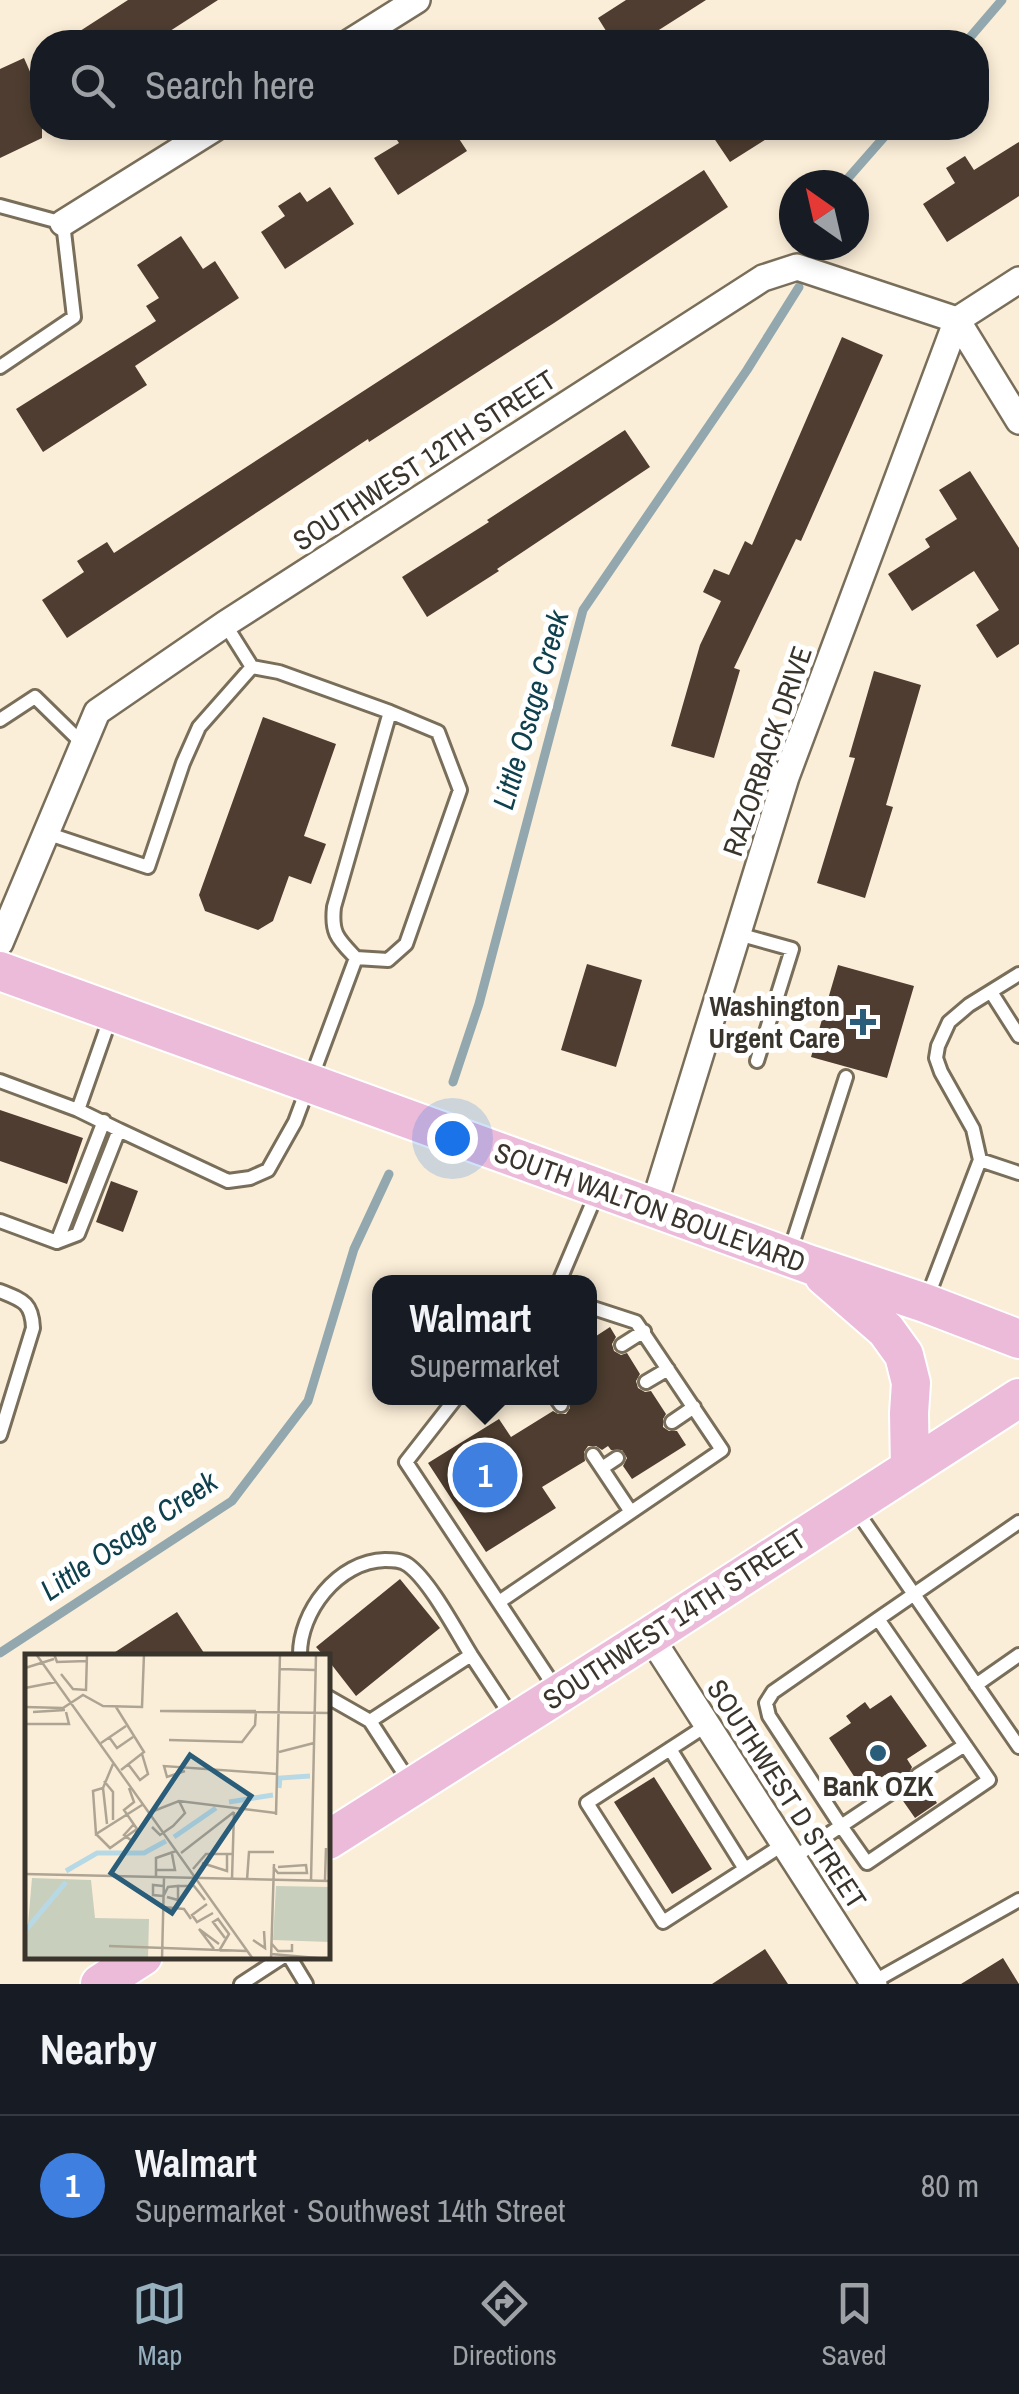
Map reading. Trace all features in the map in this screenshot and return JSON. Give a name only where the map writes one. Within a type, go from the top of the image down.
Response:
[{"type":"main road","name":"SOUTH WALTON BOULEVARD","points":[[0,971],[1019,1340]]},
{"type":"main road","points":[[800,1261],[886,1330],[904,1355],[911,1384],[910,1468]]},
{"type":"main road","name":"SOUTHWEST 14TH STREET","points":[[330,1839],[1019,1398]]},
{"type":"main road","points":[[100,1984],[138,1959]]},
{"type":"street","points":[[369,30],[417,0]]},
{"type":"street","points":[[63,224],[196,140]]},
{"type":"street","name":"SOUTHWEST 12TH STREET","points":[[0,944],[97,712],[225,624],[763,278],[797,267],[957,320]]},
{"type":"street","points":[[1019,280],[957,320],[1019,421]]},
{"type":"street","name":"RAZORBACK DRIVE","points":[[654,1208],[786,777],[957,320]]},
{"type":"street","name":"SOUTHWEST D STREET","points":[[650,1636],[873,1983]]},
{"type":"lane","points":[[0,206],[63,224],[74,317],[0,367]]},
{"type":"lane","points":[[225,624],[252,667],[279,672],[390,712],[438,732],[460,790],[406,944],[388,960],[356,958],[341,942],[332,924],[334,907],[390,712]]},
{"type":"lane","points":[[46,833],[148,867],[199,727],[252,667]]},
{"type":"lane","points":[[0,720],[35,697],[83,744]]},
{"type":"lane","points":[[738,934],[792,949],[757,1062]]},
{"type":"lane","points":[[0,1081],[104,1121],[228,1181],[250,1178],[268,1170],[296,1122],[356,958]]},
{"type":"lane","points":[[925,1303],[980,1160],[973,1129],[941,1072],[936,1058],[938,1046],[949,1022],[968,1005],[1019,974]]},
{"type":"lane","points":[[991,992],[1019,1036]]},
{"type":"lane","points":[[78,1110],[113,1012]]},
{"type":"lane","points":[[800,1261],[846,1076]]},
{"type":"lane","points":[[57,1242],[104,1121]]},
{"type":"lane","points":[[0,1221],[57,1242],[78,1234],[119,1130]]},
{"type":"lane","points":[[980,1160],[1019,1173]]},
{"type":"lane","points":[[562,1275],[599,1188]]},
{"type":"lane","points":[[0,1291],[24,1300],[32,1314],[33,1328],[0,1435]]},
{"type":"lane","points":[[499,1602],[722,1450],[636,1322],[597,1309]]},
{"type":"lane","points":[[622,1345],[644,1332]]},
{"type":"lane","points":[[646,1382],[668,1368]]},
{"type":"lane","points":[[451,1405],[406,1462],[559,1693]]},
{"type":"lane","points":[[672,1422],[694,1408]]},
{"type":"lane","points":[[593,1455],[630,1512]]},
{"type":"lane","points":[[602,1468],[617,1458]]},
{"type":"lane","points":[[852,1505],[1019,1747]]},
{"type":"lane","points":[[878,1619],[989,1780],[866,1863],[769,1716],[766,1703],[773,1692],[878,1619],[914,1596],[1019,1522]]},
{"type":"lane","points":[[985,1546],[994,1558]]},
{"type":"lane","points":[[300,1654],[305,1623],[332,1584],[356,1566],[398,1560],[425,1584],[515,1721]]},
{"type":"lane","points":[[370,1722],[472,1655]]},
{"type":"lane","points":[[976,1684],[1019,1655]]},
{"type":"lane","points":[[330,1698],[370,1722],[413,1786]]},
{"type":"lane","points":[[707,1725],[587,1803],[663,1922],[745,1869],[841,1826],[895,1790]]},
{"type":"lane","points":[[918,1775],[965,1745]]},
{"type":"lane","points":[[670,1749],[745,1869]]},
{"type":"lane","points":[[873,1983],[1019,1900]]},
{"type":"lane","points":[[241,1984],[281,1959]]},
{"type":"lane","points":[[288,1959],[306,1984]]},
{"type":"building","points":[[128,0],[218,0],[172,30],[82,30]]},
{"type":"building","points":[[626,0],[706,0],[659,30],[606,30],[598,18]]},
{"type":"building","points":[[24,58],[30,72],[30,140],[38,140],[0,158],[0,69]]},
{"type":"building","points":[[397,140],[460,140],[467,151],[398,195],[374,158],[399,143]]},
{"type":"building","points":[[715,140],[765,140],[730,162]]},
{"type":"building","points":[[1019,142],[1019,196],[947,242],[923,204],[955,183],[946,168],[965,156],[974,170]]},
{"type":"building","points":[[704,170],[728,207],[67,638],[42,600],[84,572],[77,561],[107,542],[114,553]]},
{"type":"building","points":[[330,187],[354,224],[285,269],[261,232],[285,216],[278,206],[300,192],[307,202]]},
{"type":"building","points":[[181,236],[203,269],[215,261],[239,298],[135,366],[147,385],[43,452],[16,409],[156,321],[146,306],[159,298],[137,265]]},
{"type":"building","points":[[842,337],[883,355],[801,541],[796,539],[734,668],[740,670],[714,758],[671,746],[700,645],[721,601],[703,592],[714,569],[729,575],[745,541],[752,545]]},
{"type":"building","points":[[625,430],[650,467],[427,617],[402,577]]},
{"type":"building","points":[[970,471],[1019,548],[1019,644],[997,658],[976,625],[999,610],[974,571],[912,611],[888,574],[930,547],[925,539],[957,519],[939,490]]},
{"type":"building","points":[[874,671],[921,685],[886,805],[893,807],[865,898],[817,883],[855,758],[849,757]]},
{"type":"building","points":[[263,717],[336,744],[304,836],[326,844],[311,884],[289,876],[273,921],[258,930],[205,911],[199,895]]},
{"type":"building","points":[[587,964],[642,980],[616,1067],[561,1050]]},
{"type":"building","name":"Washington Urgent Care","points":[[838,965],[914,986],[887,1078],[811,1057]]},
{"type":"building","points":[[0,1110],[83,1138],[67,1184],[0,1161]]},
{"type":"building","points":[[111,1181],[138,1191],[123,1232],[96,1222]]},
{"type":"building","points":[[610,1327],[616,1337],[614,1351],[627,1353],[640,1374],[638,1388],[651,1391],[666,1414],[663,1427],[677,1431],[686,1445],[632,1479],[623,1466],[627,1458],[622,1450],[588,1446],[585,1461],[542,1487],[556,1508],[486,1552],[428,1463],[499,1419],[511,1437],[553,1411],[566,1414],[570,1405],[597,1405],[597,1335]]},
{"type":"building","points":[[400,1579],[440,1628],[356,1696],[330,1663],[330,1654],[322,1654],[316,1647]]},
{"type":"building","points":[[177,1612],[205,1654],[112,1654]]},
{"type":"building","name":"Bank OZK","points":[[891,1695],[927,1746],[907,1759],[912,1767],[908,1776],[914,1784],[924,1783],[937,1803],[915,1818],[901,1798],[903,1784],[889,1782],[885,1775],[863,1790],[829,1738],[851,1723],[846,1716],[865,1702],[870,1709]]},
{"type":"building","points":[[654,1777],[712,1869],[672,1894],[614,1802]]},
{"type":"building","points":[[765,1949],[788,1984],[712,1984]]},
{"type":"building","points":[[1003,1958],[1019,1984],[961,1984]]},
{"type":"waterway","name":"Little Osage Creek","points":[[976,30],[1002,0]]},
{"type":"waterway","name":"Little Osage Creek","points":[[855,170],[881,140]]},
{"type":"waterway","name":"Little Osage Creek","points":[[453,1082],[479,1004],[583,610],[799,287]]},
{"type":"waterway","name":"Little Osage Creek","points":[[0,1653],[232,1501],[308,1401],[354,1249],[389,1174]]},
{"type":"place","name":"Washington Urgent Care","points":[[863,1022]]},
{"type":"place","name":"Walmart","points":[[485,1475]]},
{"type":"place","name":"Bank OZK","points":[[878,1753]]}]
